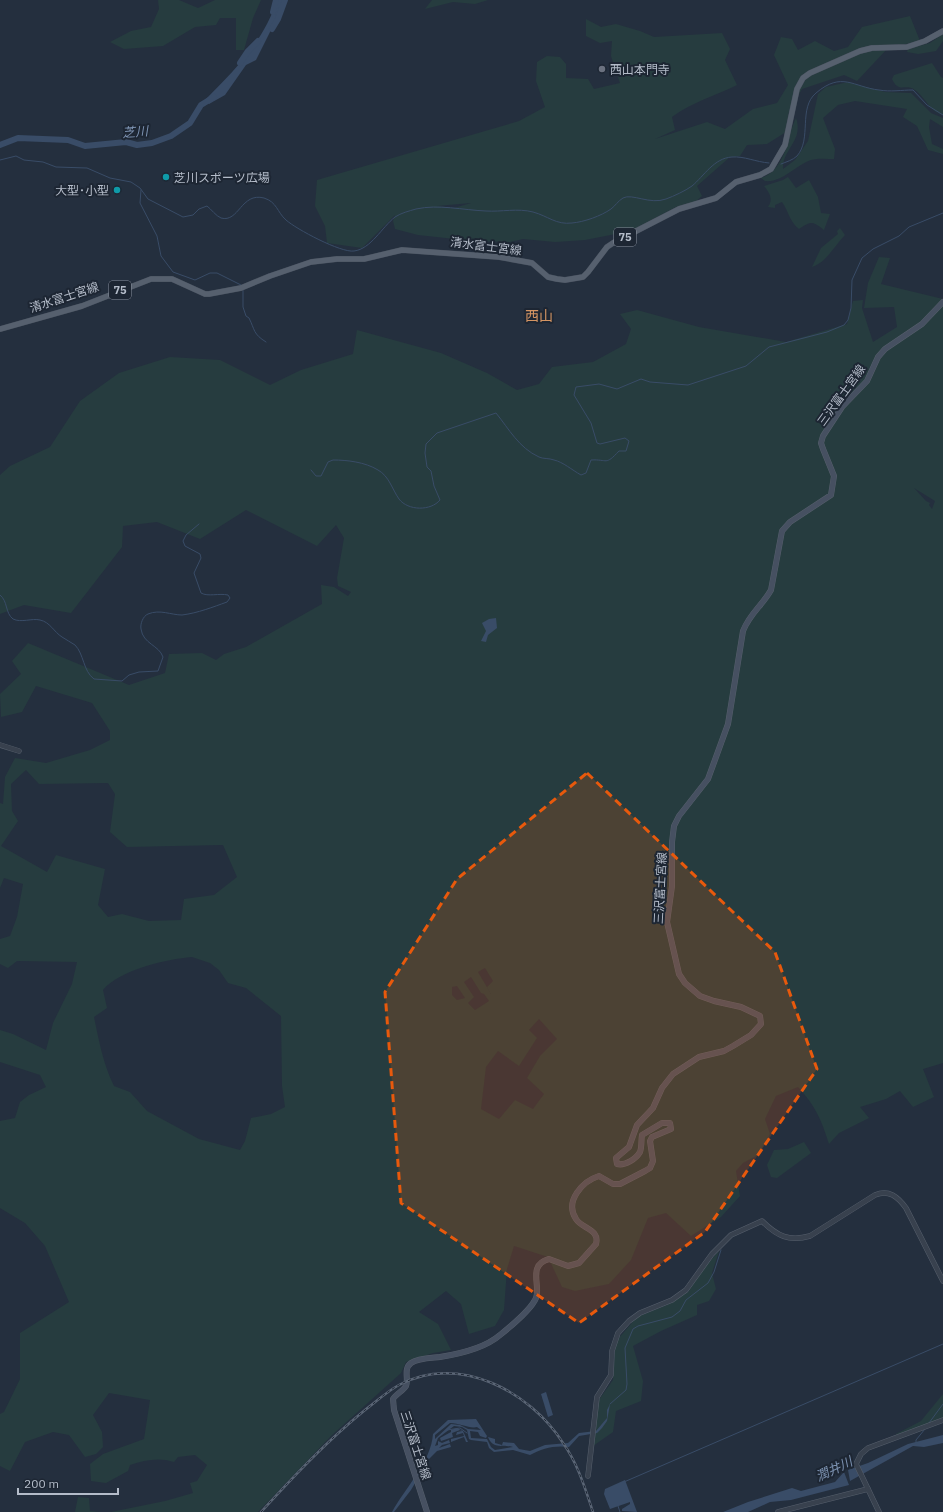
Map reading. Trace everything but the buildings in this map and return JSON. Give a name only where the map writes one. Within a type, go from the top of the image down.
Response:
[{"type":"main road","name":"清水富士宮線","points":[[0,329],[82,306],[151,279],[172,279],[205,294],[243,288],[270,276],[311,262],[337,259],[364,259],[402,250],[499,256],[532,263],[548,276],[557,279],[565,280],[583,277],[607,247],[613,243],[679,209],[716,198],[736,182],[760,175],[771,169],[785,145],[797,89],[807,75],[860,51],[872,48],[907,47],[925,42],[943,31]]},
{"type":"main road","name":"三沢富士宮線","points":[[427,1512],[393,1403],[396,1394],[406,1385],[407,1368],[410,1364],[448,1356],[481,1346],[494,1339],[533,1303],[536,1297],[537,1270],[541,1263],[549,1259],[568,1266],[579,1262],[596,1244],[597,1240],[594,1233],[578,1222],[574,1217],[572,1207],[576,1192],[594,1178],[599,1176],[613,1184],[620,1184],[650,1168],[652,1161],[650,1141],[652,1136],[671,1129],[670,1123],[662,1123],[645,1132],[642,1135],[640,1150],[637,1156],[628,1163],[621,1165],[617,1164],[616,1158],[629,1147],[637,1125],[653,1108],[667,1080],[692,1060],[724,1051],[733,1046],[751,1035],[761,1024],[760,1016],[754,1012],[700,996],[685,983],[679,974],[667,922],[672,886],[672,842],[674,826],[679,816],[708,779],[728,724],[743,631],[748,618],[767,597],[771,590],[782,531],[790,522],[831,495],[834,476],[821,443],[823,436],[842,407],[867,381],[878,357],[885,349],[922,324],[943,302]]},
{"type":"street","points":[[0,745],[19,751]]},
{"type":"street","points":[[588,1476],[592,1430],[597,1397],[610,1375],[612,1351],[618,1333],[629,1321],[640,1313],[672,1300],[686,1290],[717,1248],[738,1231],[762,1221],[781,1237],[801,1238],[810,1236],[875,1195],[880,1193],[890,1194],[899,1198],[906,1208],[943,1281]]},
{"type":"street","points":[[879,1512],[856,1464],[861,1454],[868,1448],[943,1420]]},
{"type":"street","points":[[778,1512],[868,1489]]},
{"type":"highlighted area","points":[[587,773],[775,952],[817,1069],[705,1232],[579,1323],[401,1203],[385,992],[457,879]]},
{"type":"green space","points":[[158,0],[179,0],[198,8],[215,0],[261,0],[253,18],[244,50],[236,50],[236,18],[220,18],[216,25],[195,27],[163,46],[124,49],[110,42],[131,31],[151,27],[159,9]]},
{"type":"green space","points":[[432,0],[488,0],[475,4],[453,2],[425,9]]},
{"type":"green space","points":[[910,16],[920,41],[888,48],[857,81],[844,75],[802,89],[789,112],[786,132],[767,144],[747,145],[740,156],[730,157],[697,186],[702,196],[695,202],[676,207],[631,231],[585,240],[555,242],[523,239],[510,242],[473,241],[418,235],[395,229],[393,221],[395,215],[362,248],[327,243],[325,226],[315,206],[317,180],[519,121],[545,107],[536,81],[537,62],[547,56],[560,57],[566,64],[566,78],[588,79],[594,89],[620,83],[611,56],[612,41],[600,43],[586,36],[586,19],[601,27],[616,24],[654,37],[722,33],[730,49],[725,60],[737,85],[696,103],[672,117],[675,130],[655,139],[707,122],[725,129],[753,109],[777,103],[788,85],[774,55],[781,37],[792,39],[798,50],[815,41],[834,51],[848,47],[862,27]],"holes":[[[471,203],[454,208],[437,206]]]},
{"type":"green space","points":[[943,34],[943,41],[936,51],[918,54],[907,52],[908,49],[930,43]]},
{"type":"green space","points":[[932,63],[943,78],[943,115],[934,111],[915,90],[908,87],[897,86],[892,79],[894,75]]},
{"type":"green space","points":[[848,82],[885,92],[911,93],[931,113],[943,118],[943,127],[930,119],[929,127],[932,144],[943,149],[943,154],[928,150],[917,126],[903,117],[907,109],[855,101],[838,105],[823,118],[835,149],[834,159],[820,159],[805,162],[783,177],[771,181],[765,181],[761,178],[770,174],[781,160],[796,118],[798,126],[797,133],[786,156],[783,169],[795,160],[808,141],[818,94],[826,87]]},
{"type":"green space","points":[[788,177],[796,188],[809,180],[818,197],[821,213],[830,214],[824,230],[812,223],[809,223],[799,229],[791,220],[782,202],[775,205],[775,208],[768,207],[771,198],[764,186]]},
{"type":"green space","points":[[840,228],[845,235],[826,258],[812,267],[821,248],[838,234],[837,231]]},
{"type":"green space","points":[[879,257],[890,258],[881,284],[943,299],[943,1063],[923,1069],[934,1097],[913,1107],[900,1091],[886,1099],[860,1107],[869,1118],[839,1133],[829,1144],[817,1114],[798,1087],[776,1096],[765,1119],[770,1134],[758,1155],[743,1163],[736,1171],[740,1196],[721,1217],[691,1236],[666,1213],[648,1218],[631,1260],[609,1284],[575,1291],[562,1287],[548,1257],[514,1246],[507,1269],[504,1310],[495,1326],[469,1334],[461,1304],[446,1291],[419,1312],[438,1324],[451,1350],[433,1353],[406,1362],[401,1373],[331,1436],[258,1512],[111,1512],[165,1501],[193,1493],[190,1483],[197,1481],[207,1465],[195,1455],[178,1457],[174,1462],[168,1460],[152,1460],[130,1465],[128,1471],[106,1483],[91,1481],[90,1464],[103,1454],[144,1439],[150,1400],[109,1393],[93,1415],[102,1432],[103,1447],[96,1454],[85,1457],[69,1435],[53,1432],[25,1442],[10,1471],[0,1466],[0,1414],[4,1412],[20,1379],[20,1333],[69,1302],[45,1246],[25,1223],[0,1208],[0,1121],[15,1118],[20,1102],[29,1095],[46,1087],[40,1075],[0,1062],[0,1030],[13,1034],[46,1050],[53,1023],[72,984],[77,962],[17,961],[8,968],[0,964],[0,939],[10,936],[17,917],[23,884],[4,878],[0,888],[0,803],[3,804],[5,777],[15,758],[46,763],[90,750],[110,740],[110,731],[92,703],[36,686],[22,712],[1,717],[0,694],[21,674],[12,661],[28,643],[129,685],[165,673],[169,654],[202,653],[216,660],[224,654],[246,647],[322,604],[321,585],[334,587],[348,596],[351,592],[338,586],[337,578],[344,538],[336,525],[317,546],[246,510],[200,539],[157,522],[123,526],[122,547],[71,613],[24,605],[0,614],[0,475],[10,466],[50,447],[80,401],[119,373],[170,357],[220,360],[270,385],[301,370],[353,354],[357,330],[441,353],[487,373],[517,390],[539,384],[552,367],[593,362],[626,344],[631,329],[620,314],[637,310],[699,327],[786,342],[847,324],[853,301],[863,300],[862,308],[873,342],[897,327],[894,307],[864,308],[868,283]],"holes":[[[914,488],[935,501],[932,509],[929,505],[930,503],[926,501]],[[26,770],[39,784],[108,783],[115,794],[110,832],[127,847],[223,845],[237,877],[214,895],[184,899],[181,920],[149,921],[122,914],[108,917],[98,905],[105,869],[56,855],[47,872],[1,846],[18,821],[12,811],[11,784]],[[192,957],[210,963],[219,970],[228,983],[246,988],[281,1016],[282,1086],[285,1107],[271,1114],[251,1118],[245,1141],[240,1150],[199,1139],[147,1111],[130,1092],[114,1086],[107,1069],[94,1017],[107,1008],[103,990],[110,983],[132,971],[170,960]],[[485,968],[493,981],[487,987],[491,994],[478,972]],[[471,977],[481,993],[484,994],[489,1001],[475,1010],[468,1003],[474,997],[464,982]],[[457,986],[465,998],[457,1000],[452,995],[452,987]],[[539,1019],[557,1039],[540,1056],[527,1078],[544,1094],[533,1109],[515,1100],[499,1119],[481,1109],[486,1067],[498,1051],[519,1066],[537,1038],[529,1030]]]},
{"type":"green space","points":[[804,1142],[811,1153],[777,1178],[771,1177],[767,1165],[774,1150],[788,1149]]},
{"type":"green space","points":[[719,1251],[712,1273],[716,1289],[709,1301],[697,1305],[697,1315],[661,1331],[633,1346],[643,1381],[641,1401],[616,1411],[613,1432],[593,1446],[598,1401],[613,1380],[615,1350],[618,1339],[637,1317],[667,1305],[689,1291],[700,1272]]},
{"type":"green space","points":[[943,1394],[943,1419],[896,1437],[896,1434],[921,1421]]},
{"type":"green space","points":[[78,1497],[89,1498],[90,1511],[99,1512],[75,1512]]},
{"type":"water","points":[[277,0],[286,0],[256,60],[246,65],[225,95],[209,104],[205,100],[238,66],[256,42],[271,15]]},
{"type":"water","points":[[496,618],[497,628],[488,635],[486,642],[481,641],[486,631],[482,623],[489,619]]},
{"type":"water","points":[[546,1392],[553,1415],[548,1417],[541,1394]]},
{"type":"water","points":[[610,1404],[607,1421],[597,1433],[579,1436],[569,1447],[559,1446],[549,1448],[530,1455],[513,1450],[494,1452],[489,1448],[487,1442],[471,1440],[469,1439],[467,1430],[462,1427],[454,1426],[438,1438],[435,1446],[438,1445],[438,1441],[442,1443],[449,1440],[450,1443],[442,1445],[439,1448],[450,1444],[451,1447],[437,1451],[429,1459],[411,1490],[394,1512],[392,1512],[423,1465],[428,1455],[433,1434],[448,1420],[476,1419],[487,1436],[486,1438],[480,1436],[478,1432],[470,1431],[471,1438],[487,1439],[491,1447],[495,1450],[513,1447],[495,1445],[488,1437],[495,1439],[495,1443],[502,1445],[503,1442],[514,1443],[519,1449],[530,1451],[545,1445],[568,1443],[579,1433],[596,1431],[607,1418],[607,1410]],"holes":[[[450,1423],[477,1427],[481,1430],[468,1429],[460,1425],[451,1424],[435,1439],[435,1435]]]},
{"type":"water","points":[[457,1428],[463,1431],[468,1442],[466,1442],[464,1437],[451,1442],[451,1439],[464,1436],[463,1433],[456,1435],[457,1432],[462,1431],[460,1430],[452,1433],[453,1437],[441,1441],[440,1438],[451,1432],[451,1430]]},
{"type":"water","points":[[943,1435],[943,1443],[924,1447],[913,1446],[850,1481],[848,1470],[868,1463],[908,1444]]},
{"type":"water","points":[[844,1472],[849,1485],[791,1500],[770,1502],[748,1512],[723,1512],[748,1502],[792,1488],[801,1491],[835,1482]]},
{"type":"water","points":[[625,1480],[637,1512],[622,1511],[622,1509],[630,1504],[630,1502],[610,1509],[604,1494],[605,1489]]},
{"type":"waterway","name":"芝川","points":[[273,12],[276,0]]},
{"type":"waterway","name":"芝川","points":[[272,29],[278,19],[285,0]]},
{"type":"waterway","name":"芝川","points":[[240,63],[248,51],[258,41]]},
{"type":"waterway","points":[[781,164],[797,156],[801,149],[804,141],[806,115],[811,99],[825,86],[833,83],[848,82],[883,91],[913,90],[927,105],[943,115]]},
{"type":"waterway","name":"芝川","points":[[0,145],[18,138],[68,140],[85,146],[126,142],[137,145],[152,143],[171,136],[190,123],[201,105],[214,97]]},
{"type":"waterway","points":[[0,160],[16,156],[24,160],[43,162],[56,167],[87,168],[110,178],[131,182],[140,188],[148,199],[183,217],[193,215],[199,209],[207,206],[219,217],[227,218],[232,216],[250,199],[256,197],[264,198],[272,202],[283,217],[291,224],[319,240],[348,251],[354,251],[366,246],[395,217],[402,213],[416,209],[433,207],[486,211],[521,210],[533,212],[561,223],[577,222],[602,214],[611,209],[623,198],[631,197],[654,201],[666,199],[683,192],[692,186],[715,164],[726,158],[741,157],[769,163]]},
{"type":"waterway","points":[[141,190],[140,203],[157,236],[161,256],[173,272],[195,280],[210,273],[217,273],[241,285]]},
{"type":"waterway","points":[[311,470],[316,476],[321,476],[328,462],[333,460],[362,463],[373,467],[382,473],[388,479],[399,499],[403,503],[408,506],[425,508],[436,504],[440,500],[434,486],[431,471],[427,467],[425,453],[426,444],[437,433],[496,413],[515,438],[526,449],[541,458],[561,462],[581,475],[586,473],[591,460],[606,461],[611,459],[619,451],[626,451],[629,441],[625,438],[600,444],[597,443],[591,423],[574,395],[576,387],[599,384],[617,389],[641,379],[650,382],[688,385],[746,366],[769,347],[827,332],[844,325],[848,320],[851,308],[852,280],[862,258],[873,249],[899,236],[909,227],[943,213]]},
{"type":"waterway","points":[[243,290],[243,307],[246,316],[249,318],[256,334],[266,342]]},
{"type":"waterway","points":[[0,595],[3,598],[9,614],[13,619],[19,621],[43,621],[59,635],[75,645],[90,676],[94,679],[122,681],[129,675],[139,672],[158,671],[163,657],[161,653],[142,634],[141,625],[145,616],[157,612],[178,615],[194,613],[227,602],[230,598],[228,595],[207,595],[201,593],[194,573],[201,558],[200,554],[185,546],[183,541],[186,535],[199,524]]},
{"type":"waterway","points":[[610,1404],[626,1390],[625,1348],[633,1329],[638,1326],[672,1317],[680,1311],[686,1300],[708,1283],[714,1272],[721,1250]]},
{"type":"waterway","points":[[624,1482],[943,1344]]},
{"type":"waterway","points":[[929,1423],[943,1404]]},
{"type":"waterway","points":[[447,1430],[460,1428],[467,1433]]},
{"type":"waterway","points":[[916,1443],[916,1440],[925,1429]]},
{"type":"waterway","points":[[618,1506],[620,1512]]},
{"type":"railway","points":[[261,1512],[324,1446],[385,1394],[399,1385],[422,1376],[445,1373],[468,1376],[491,1382],[512,1393],[532,1408],[549,1424],[573,1459],[581,1476],[593,1512]]},
{"type":"place","name":"西山本門寺","points":[[602,69]]},
{"type":"place","name":"芝川スポーツ広場","points":[[166,177]]},
{"type":"place","name":"大型･小型","points":[[117,190]]},
{"type":"district","name":"西山","points":[[539,316]]},
{"type":"water label","name":"潤井川","points":[[834,1469]]}]
